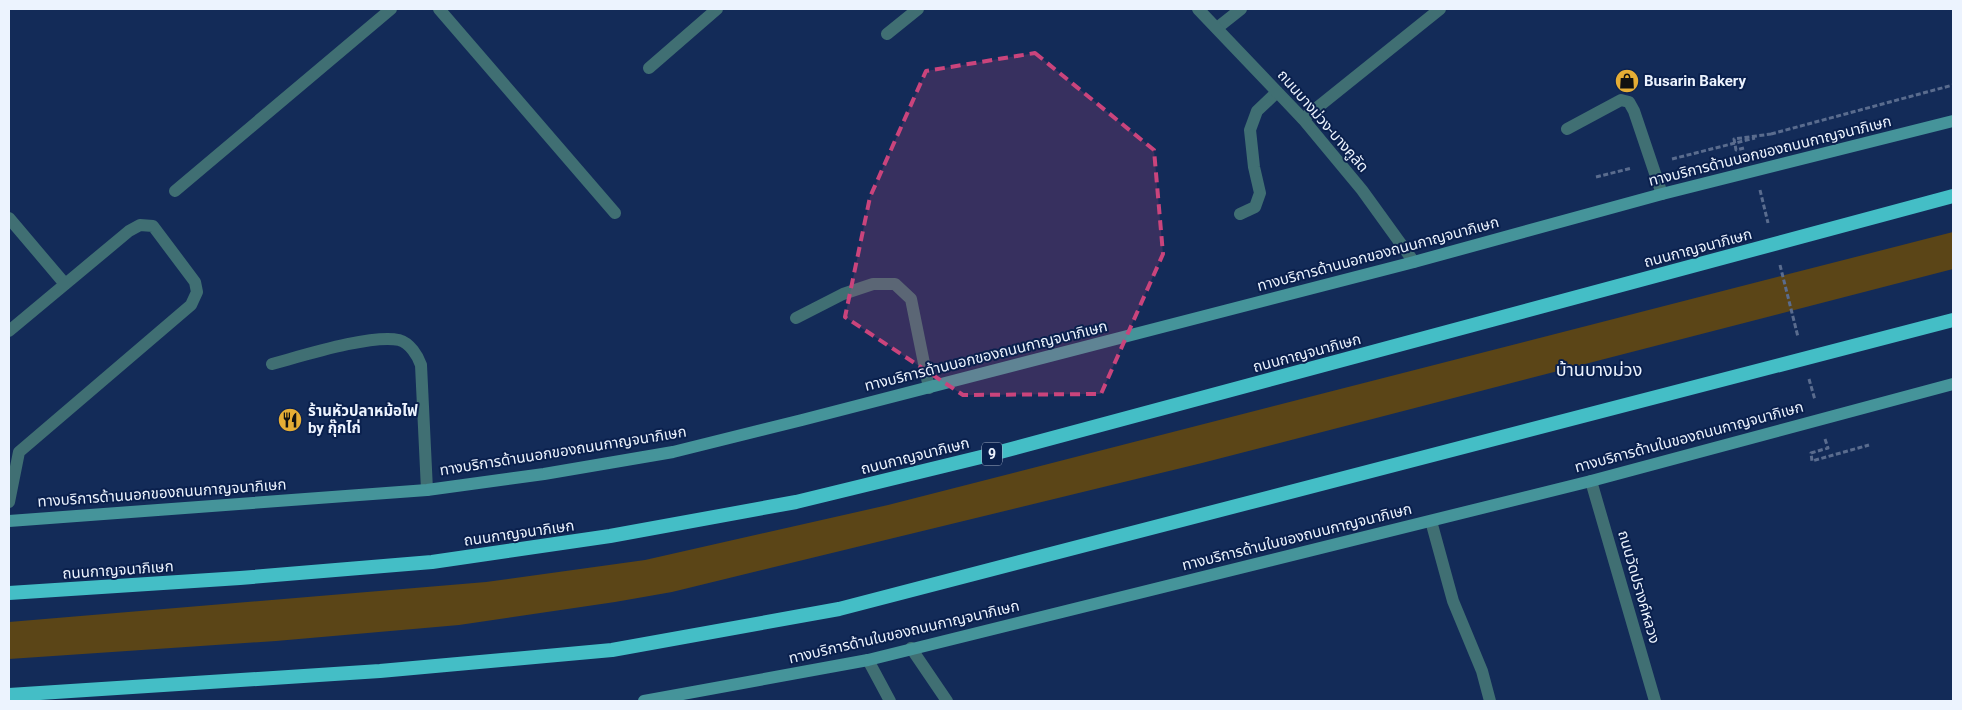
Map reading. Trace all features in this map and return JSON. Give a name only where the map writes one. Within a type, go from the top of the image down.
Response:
[{"type":"highway","name":"ถนนกาญจนาภิเษก","points":[[9,593],[240,578],[432,562],[610,536],[796,502],[995,454],[1953,196]]},
{"type":"highway","points":[[9,694],[380,671],[612,650],[839,609],[1953,320]]},
{"type":"main road","name":"ทางบริการด้านนอกของถนนกาญจนาภิเษก","points":[[9,522],[427,490],[544,474],[673,452],[929,388],[1414,262],[1662,194],[1953,120]]},
{"type":"main road","name":"ทางบริการด้านในของถนนกาญจนาภิเษก","points":[[644,701],[683,698],[868,660],[1591,481],[1953,384]]},
{"type":"street","points":[[175,191],[391,9]]},
{"type":"street","points":[[439,9],[615,213]]},
{"type":"street","points":[[649,68],[717,9]]},
{"type":"street","points":[[887,34],[918,9]]},
{"type":"street","name":"ถนนบางม่วง-บางคูลัด","points":[[1198,9],[1303,119],[1362,190],[1414,262]]},
{"type":"street","points":[[1216,28],[1241,9]]},
{"type":"street","points":[[1303,119],[1440,9]]},
{"type":"street","points":[[1240,214],[1256,207],[1260,193],[1254,166],[1250,130],[1257,111],[1277,92]]},
{"type":"street","points":[[1567,129],[1621,100],[1629,102],[1634,111],[1662,194]]},
{"type":"street","points":[[9,218],[66,284]]},
{"type":"street","points":[[9,331],[129,231],[140,225],[153,226],[195,282],[197,292],[191,305],[14,451],[9,502]]},
{"type":"street","points":[[796,318],[843,294],[872,284],[895,284],[911,299],[929,388]]},
{"type":"street","points":[[272,364],[373,339],[400,340],[418,354],[421,365],[427,490]]},
{"type":"street","name":"ถนนวัดปรางค์หลวง","points":[[1591,481],[1655,701]]},
{"type":"street","points":[[1431,521],[1453,601],[1482,671],[1490,701]]},
{"type":"street","points":[[912,648],[947,701]]},
{"type":"street","points":[[868,660],[890,701]]},
{"type":"path","points":[[1670,159],[1953,85]]},
{"type":"path","points":[[1748,148],[1736,150],[1734,139],[1771,134]]},
{"type":"path","points":[[1596,177],[1633,168]]},
{"type":"path","points":[[1758,185],[1771,232]]},
{"type":"path","points":[[1778,260],[1800,345]]},
{"type":"path","points":[[1808,373],[1815,401]]},
{"type":"path","points":[[1825,438],[1828,448],[1810,453],[1812,461],[1869,445]]},
{"type":"highlighted area","points":[[1035,53],[1154,150],[1163,254],[1101,394],[963,395],[845,317],[870,197],[926,71]]},
{"type":"shaded area","points":[[1953,232],[1953,269],[1202,463],[672,592],[459,625],[276,641],[9,659],[9,622],[486,582],[645,560],[888,505]]},
{"type":"place","name":"Busarin Bakery","points":[[1627,81]]},
{"type":"place","name":"ร้านหัวปลาหม้อไฟ by กุ๊กไก่","points":[[290,420]]},
{"type":"district","name":"บ้านบางม่วง","points":[[1599,369]]}]
